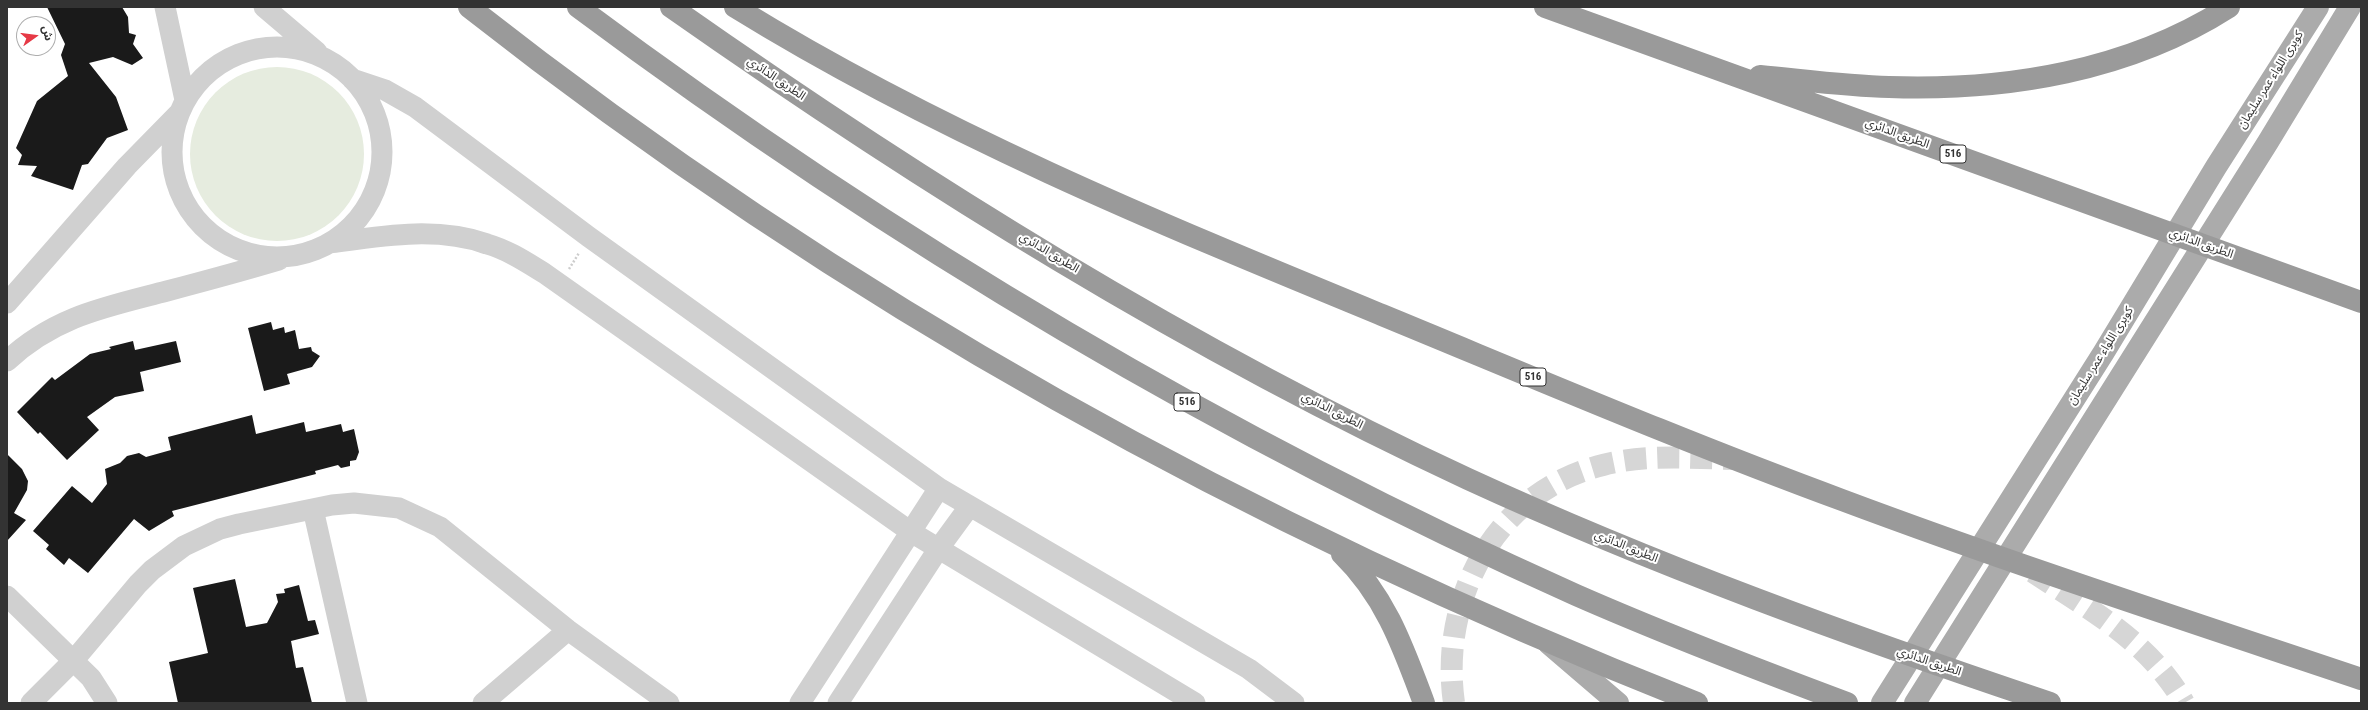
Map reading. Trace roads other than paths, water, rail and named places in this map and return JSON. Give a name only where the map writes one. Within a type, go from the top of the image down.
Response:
[{"type":"highway","points":[[468,7],[683,167],[869,290],[1014,377],[1108,430],[1204,481],[1332,545],[1547,642],[1697,703]]},
{"type":"highway","name":"516","points":[[578,7],[722,112],[877,217],[1023,308],[1178,397],[1337,481],[1498,559],[1665,632],[1847,703]]},
{"type":"highway","name":"الطريق الدائري","points":[[671,7],[793,92],[985,214],[1179,329],[1335,414],[1467,478],[1616,544],[1891,649],[2050,703]]},
{"type":"highway","name":"516","points":[[735,7],[838,68],[963,133],[1090,192],[1225,251],[1634,419],[1839,499],[2015,562],[2361,679]]},
{"type":"highway","name":"الطريق الدائري","points":[[1545,7],[2361,302]]},
{"type":"highway","points":[[1729,73],[1888,87],[1932,88],[1996,84],[2067,72],[2133,54],[2190,30],[2229,7]]},
{"type":"highway","points":[[1332,545],[1365,580],[1388,615],[1402,642],[1424,703]]},
{"type":"main road","name":"كوبرى اللواء عمر سليمان","points":[[1882,703],[2108,346],[2216,167],[2318,7]]},
{"type":"main road","points":[[1915,703],[2243,183],[2350,7]]},
{"type":"main road","points":[[1547,642],[1618,703]]},
{"type":"street","points":[[165,7],[182,107],[172,145],[175,177],[187,206],[207,231],[234,248],[264,257],[296,256]]},
{"type":"street","points":[[264,7],[323,57],[352,79],[371,105],[380,135],[381,167],[372,197],[354,223],[330,243]]},
{"type":"street","points":[[7,304],[127,166],[182,107],[196,83],[211,70],[227,58],[246,51],[265,47],[285,47],[304,50],[323,57]]},
{"type":"street","points":[[352,79],[385,90],[415,107],[589,237],[939,488],[969,507],[1249,669],[1294,703]]},
{"type":"street","points":[[7,361],[22,346],[65,321],[100,309],[296,256],[330,243],[402,234],[435,234],[487,243],[512,254],[560,284],[911,532],[1195,703]]},
{"type":"street","points":[[800,703],[939,488]]},
{"type":"street","points":[[31,703],[74,660],[138,584],[157,566],[184,546],[220,529],[239,524],[313,509],[354,503],[377,504],[399,508],[420,516],[440,527],[568,630],[669,703]]},
{"type":"street","points":[[838,703],[939,548],[969,507]]},
{"type":"street","points":[[313,509],[357,703]]},
{"type":"street","points":[[7,596],[91,678],[107,703]]},
{"type":"street","points":[[483,703],[568,630]]},
{"type":"tunnel","points":[[1454,703],[1452,664],[1456,625],[1466,588],[1483,554],[1505,524],[1532,498],[1565,478],[1603,465],[1635,459],[1652,458],[1733,459]]},
{"type":"tunnel","points":[[2033,572],[2117,628],[2136,644],[2170,681],[2184,703]]}]
